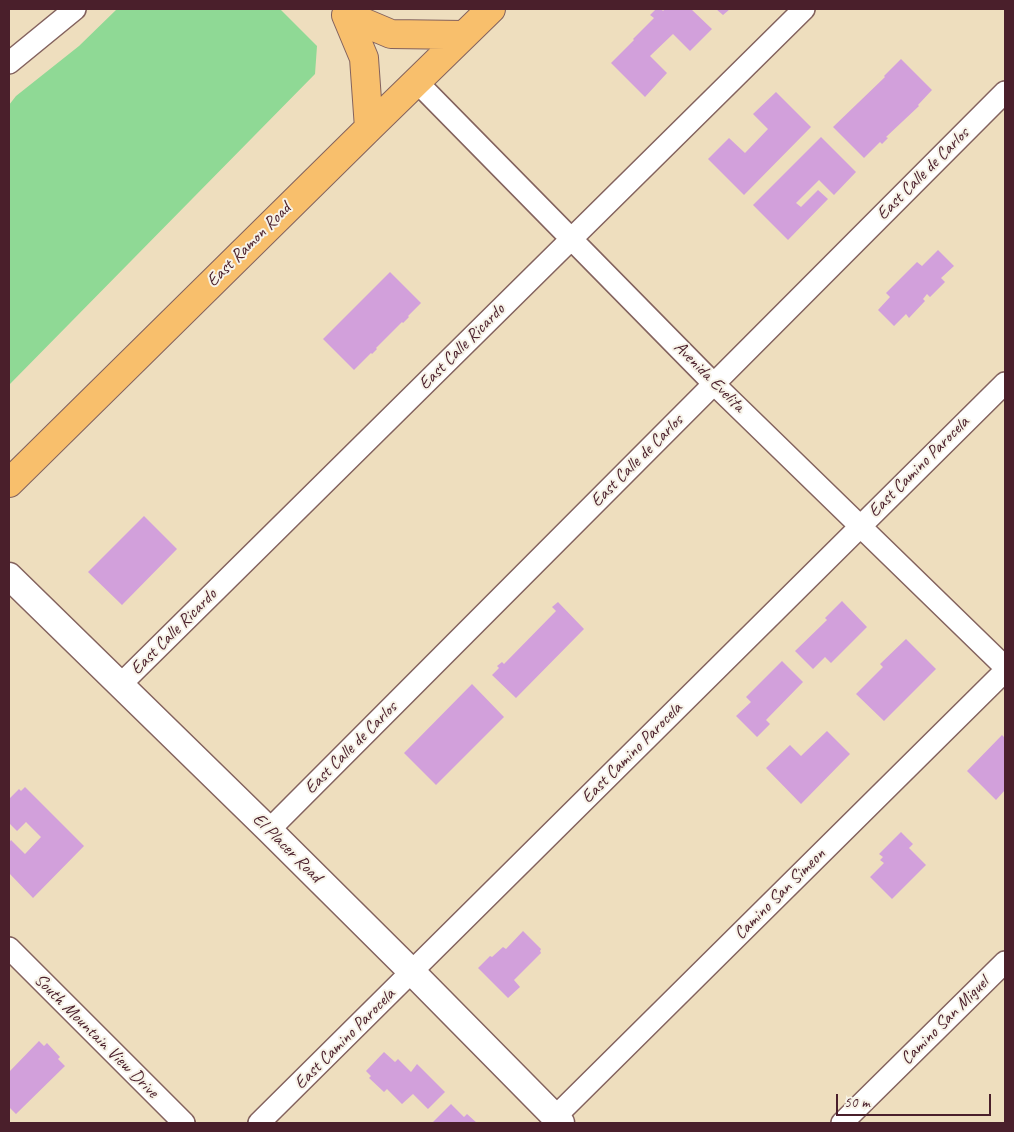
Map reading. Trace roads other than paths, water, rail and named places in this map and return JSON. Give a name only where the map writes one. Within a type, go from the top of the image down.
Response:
[{"type":"main road","name":"East Ramon Road","points":[[9,483],[491,9]]},
{"type":"main road","points":[[343,12],[391,34],[464,35]]},
{"type":"main road","points":[[343,12],[364,58],[369,128]]},
{"type":"street","points":[[9,64],[75,9]]},
{"type":"street","name":"East Calle Ricardo","points":[[120,685],[804,9]]},
{"type":"street","name":"Avenida Evelita","points":[[416,82],[714,384],[1005,667]]},
{"type":"street","name":"East Calle de Carlos","points":[[269,830],[1005,92]]},
{"type":"street","name":"East Camino Parocela","points":[[259,1123],[1005,383]]},
{"type":"street","name":"El Placer Road","points":[[9,576],[269,830],[558,1120]]},
{"type":"street","name":"Camino San Simeon","points":[[558,1120],[1005,671]]},
{"type":"street","name":"South Mountain View Drive","points":[[9,948],[184,1123]]},
{"type":"street","name":"Camino San Miguel","points":[[842,1123],[1005,962]]}]
